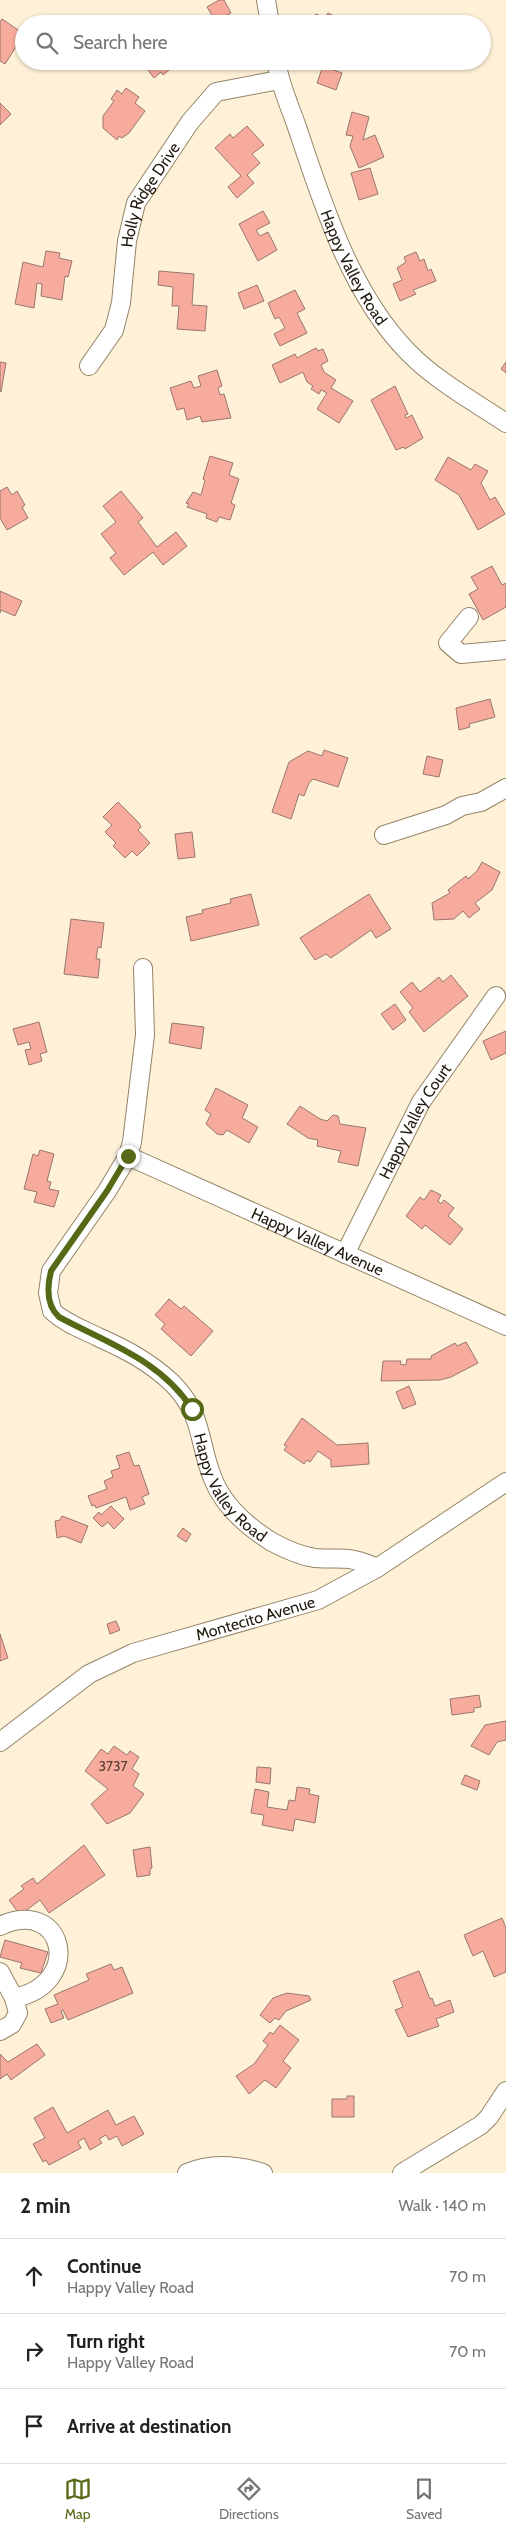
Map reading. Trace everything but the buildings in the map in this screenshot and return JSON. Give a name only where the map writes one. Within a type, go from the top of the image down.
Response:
[{"type":"street","points":[[266,0],[268,15]]},
{"type":"street","name":"Happy Valley Road","points":[[277,70],[279,80],[297,125],[326,215],[381,322],[409,353],[431,372],[506,423]]},
{"type":"street","name":"Holly Ridge Drive","points":[[89,366],[114,330],[121,303],[127,241],[136,203],[141,195],[190,122],[216,92],[279,80]]},
{"type":"street","points":[[469,617],[448,643],[460,654],[506,650]]},
{"type":"street","points":[[384,835],[446,815],[462,806],[481,802],[506,788]]},
{"type":"street","name":"Happy Valley Road","points":[[143,968],[144,1043],[135,1126],[128,1156],[107,1191],[51,1271],[48,1293],[52,1311],[69,1322],[128,1351],[173,1384],[184,1397],[199,1425],[212,1478],[218,1490],[236,1514],[248,1525],[274,1542],[302,1555],[315,1558],[346,1558],[378,1568]]},
{"type":"street","name":"Happy Valley Court","points":[[345,1254],[420,1102],[496,996]]},
{"type":"street","name":"Happy Valley Avenue","points":[[128,1156],[506,1326]]},
{"type":"street","name":"Montecito Avenue","points":[[0,1742],[77,1682],[116,1661],[158,1646],[304,1606],[378,1568],[506,1482]]},
{"type":"street","points":[[0,1926],[20,1920],[34,1922],[52,1933],[60,1949],[55,1968],[39,1988],[27,1996],[14,1998]]},
{"type":"street","points":[[0,1972],[14,1998],[18,2013],[12,2024],[0,2031]]},
{"type":"street","points":[[402,2173],[481,2125],[489,2117],[506,2091]]},
{"type":"street","points":[[187,2173],[223,2165],[263,2173]]},
{"type":"route","points":[[128,1156],[107,1191],[63,1251],[51,1271],[48,1281],[49,1303],[52,1311],[59,1317],[144,1360],[173,1384],[192,1409]]}]
